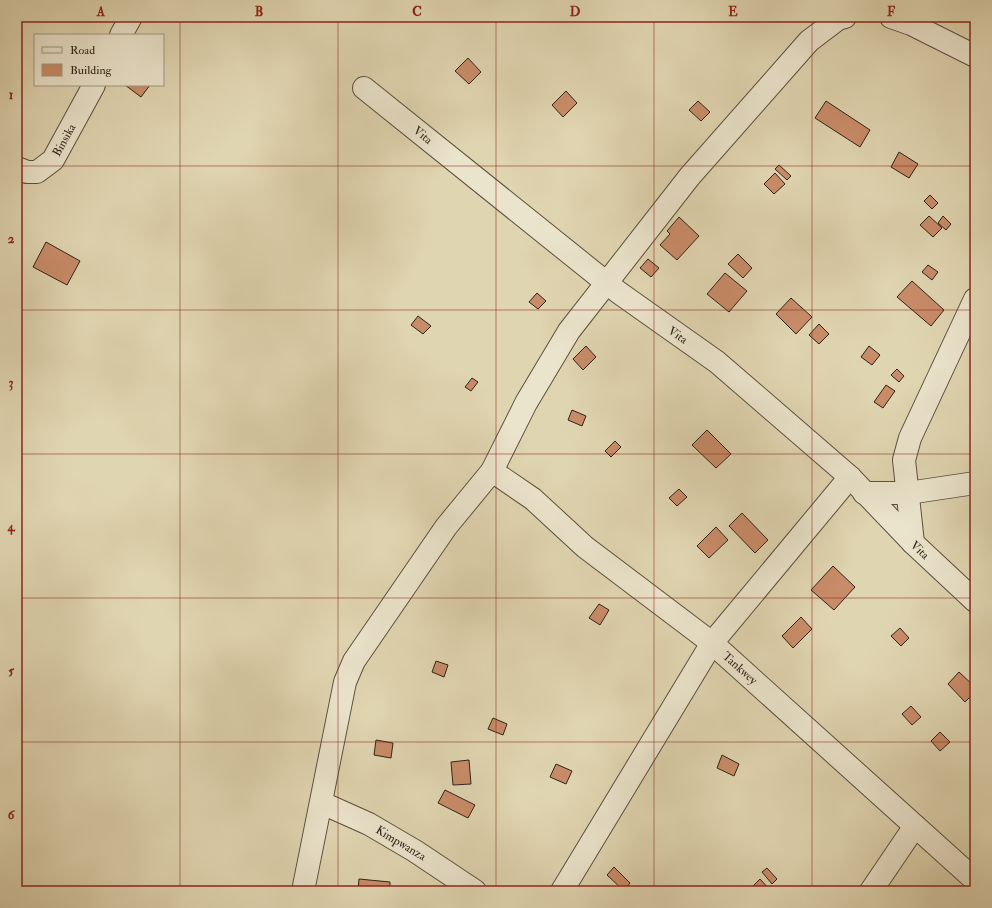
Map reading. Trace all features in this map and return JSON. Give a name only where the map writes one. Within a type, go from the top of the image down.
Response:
[{"type":"street","points":[[122,34],[131,17]]},
{"type":"street","points":[[303,891],[322,803],[345,682],[354,661],[446,528],[492,471],[526,403],[546,367],[569,331],[690,176],[809,41],[838,19],[845,17]]},
{"type":"street","points":[[891,17],[911,24],[975,56]]},
{"type":"street","name":"Binsika","points":[[17,168],[27,172],[37,172],[53,160],[93,86]]},
{"type":"street","name":"Vita","points":[[364,88],[607,282],[717,362],[857,485],[913,544],[975,601]]},
{"type":"street","points":[[913,544],[904,460],[910,438],[975,299]]},
{"type":"street","name":"Tankwey","points":[[492,471],[532,499],[585,547],[712,642],[975,880]]},
{"type":"street","points":[[562,891],[712,642],[857,485],[908,493],[975,483]]},
{"type":"street","name":"Kimpwanza","points":[[322,803],[369,824],[415,851],[475,891]]},
{"type":"street","points":[[871,891],[915,826]]},
{"type":"building","points":[[468,58],[481,72],[469,84],[455,71]]},
{"type":"building","points":[[126,86],[149,86],[141,97]]},
{"type":"building","points":[[566,91],[577,103],[563,117],[552,105]]},
{"type":"building","points":[[698,101],[710,112],[701,121],[689,110]]},
{"type":"building","points":[[826,101],[870,130],[860,147],[815,118]]},
{"type":"building","points":[[899,152],[918,164],[909,178],[891,167]]},
{"type":"building","points":[[779,165],[791,176],[787,180],[775,169]]},
{"type":"building","points":[[775,173],[785,184],[774,194],[764,184]]},
{"type":"building","points":[[930,195],[938,203],[932,209],[924,201]]},
{"type":"building","points":[[929,216],[942,228],[933,237],[920,225]]},
{"type":"building","points":[[943,216],[951,224],[946,230],[938,223]]},
{"type":"building","points":[[679,217],[699,236],[677,260],[660,245],[670,234],[667,231]]},
{"type":"building","points":[[46,242],[80,261],[67,285],[33,267]]},
{"type":"building","points":[[738,254],[752,268],[743,278],[728,264]]},
{"type":"building","points":[[648,259],[659,268],[651,277],[640,268]]},
{"type":"building","points":[[928,265],[938,272],[932,280],[922,272]]},
{"type":"building","points":[[725,273],[747,291],[729,312],[707,294]]},
{"type":"building","points":[[912,281],[944,310],[931,326],[897,297]]},
{"type":"building","points":[[537,293],[546,301],[538,309],[529,302]]},
{"type":"building","points":[[791,298],[812,317],[796,334],[776,314]]},
{"type":"building","points":[[418,316],[431,326],[423,334],[411,325]]},
{"type":"building","points":[[819,324],[829,334],[819,344],[809,335]]},
{"type":"building","points":[[17,342],[22,347],[17,352]]},
{"type":"building","points":[[586,346],[596,357],[583,370],[573,359]]},
{"type":"building","points":[[869,346],[880,355],[872,365],[861,357]]},
{"type":"building","points":[[897,369],[904,376],[899,382],[891,375]]},
{"type":"building","points":[[472,378],[478,382],[471,391],[465,387]]},
{"type":"building","points":[[886,385],[895,391],[883,408],[874,402]]},
{"type":"building","points":[[572,410],[586,416],[582,426],[568,420]]},
{"type":"building","points":[[707,430],[731,454],[716,468],[692,445]]},
{"type":"building","points":[[615,441],[621,447],[611,457],[605,451]]},
{"type":"building","points":[[679,489],[687,497],[677,506],[669,498]]},
{"type":"building","points":[[742,513],[768,540],[755,553],[729,526]]},
{"type":"building","points":[[716,527],[728,540],[709,558],[697,546]]},
{"type":"building","points":[[833,566],[855,587],[834,610],[811,590]]},
{"type":"building","points":[[599,604],[609,610],[600,625],[589,618]]},
{"type":"building","points":[[801,617],[812,629],[793,648],[782,636]]},
{"type":"building","points":[[900,628],[909,638],[901,646],[891,636]]},
{"type":"building","points":[[436,661],[448,665],[444,677],[432,672]]},
{"type":"building","points":[[959,672],[975,687],[975,692],[965,702],[948,684]]},
{"type":"building","points":[[911,706],[921,717],[912,725],[902,714]]},
{"type":"building","points":[[493,718],[507,724],[503,735],[488,729]]},
{"type":"building","points":[[940,732],[950,742],[940,751],[931,741]]},
{"type":"building","points":[[376,740],[393,743],[391,758],[374,755]]},
{"type":"building","points":[[722,755],[739,764],[734,776],[717,768]]},
{"type":"building","points":[[469,760],[471,784],[453,785],[451,762]]},
{"type":"building","points":[[556,764],[572,771],[566,784],[550,777]]},
{"type":"building","points":[[445,790],[475,805],[468,818],[438,803]]},
{"type":"building","points":[[614,867],[630,883],[624,891],[607,875]]},
{"type":"building","points":[[767,868],[777,879],[772,884],[762,872]]},
{"type":"building","points":[[359,879],[390,882],[390,891],[358,891]]},
{"type":"building","points":[[760,879],[770,890],[749,891],[749,890]]},
{"type":"waterway","points":[[17,890],[21,891]]}]
